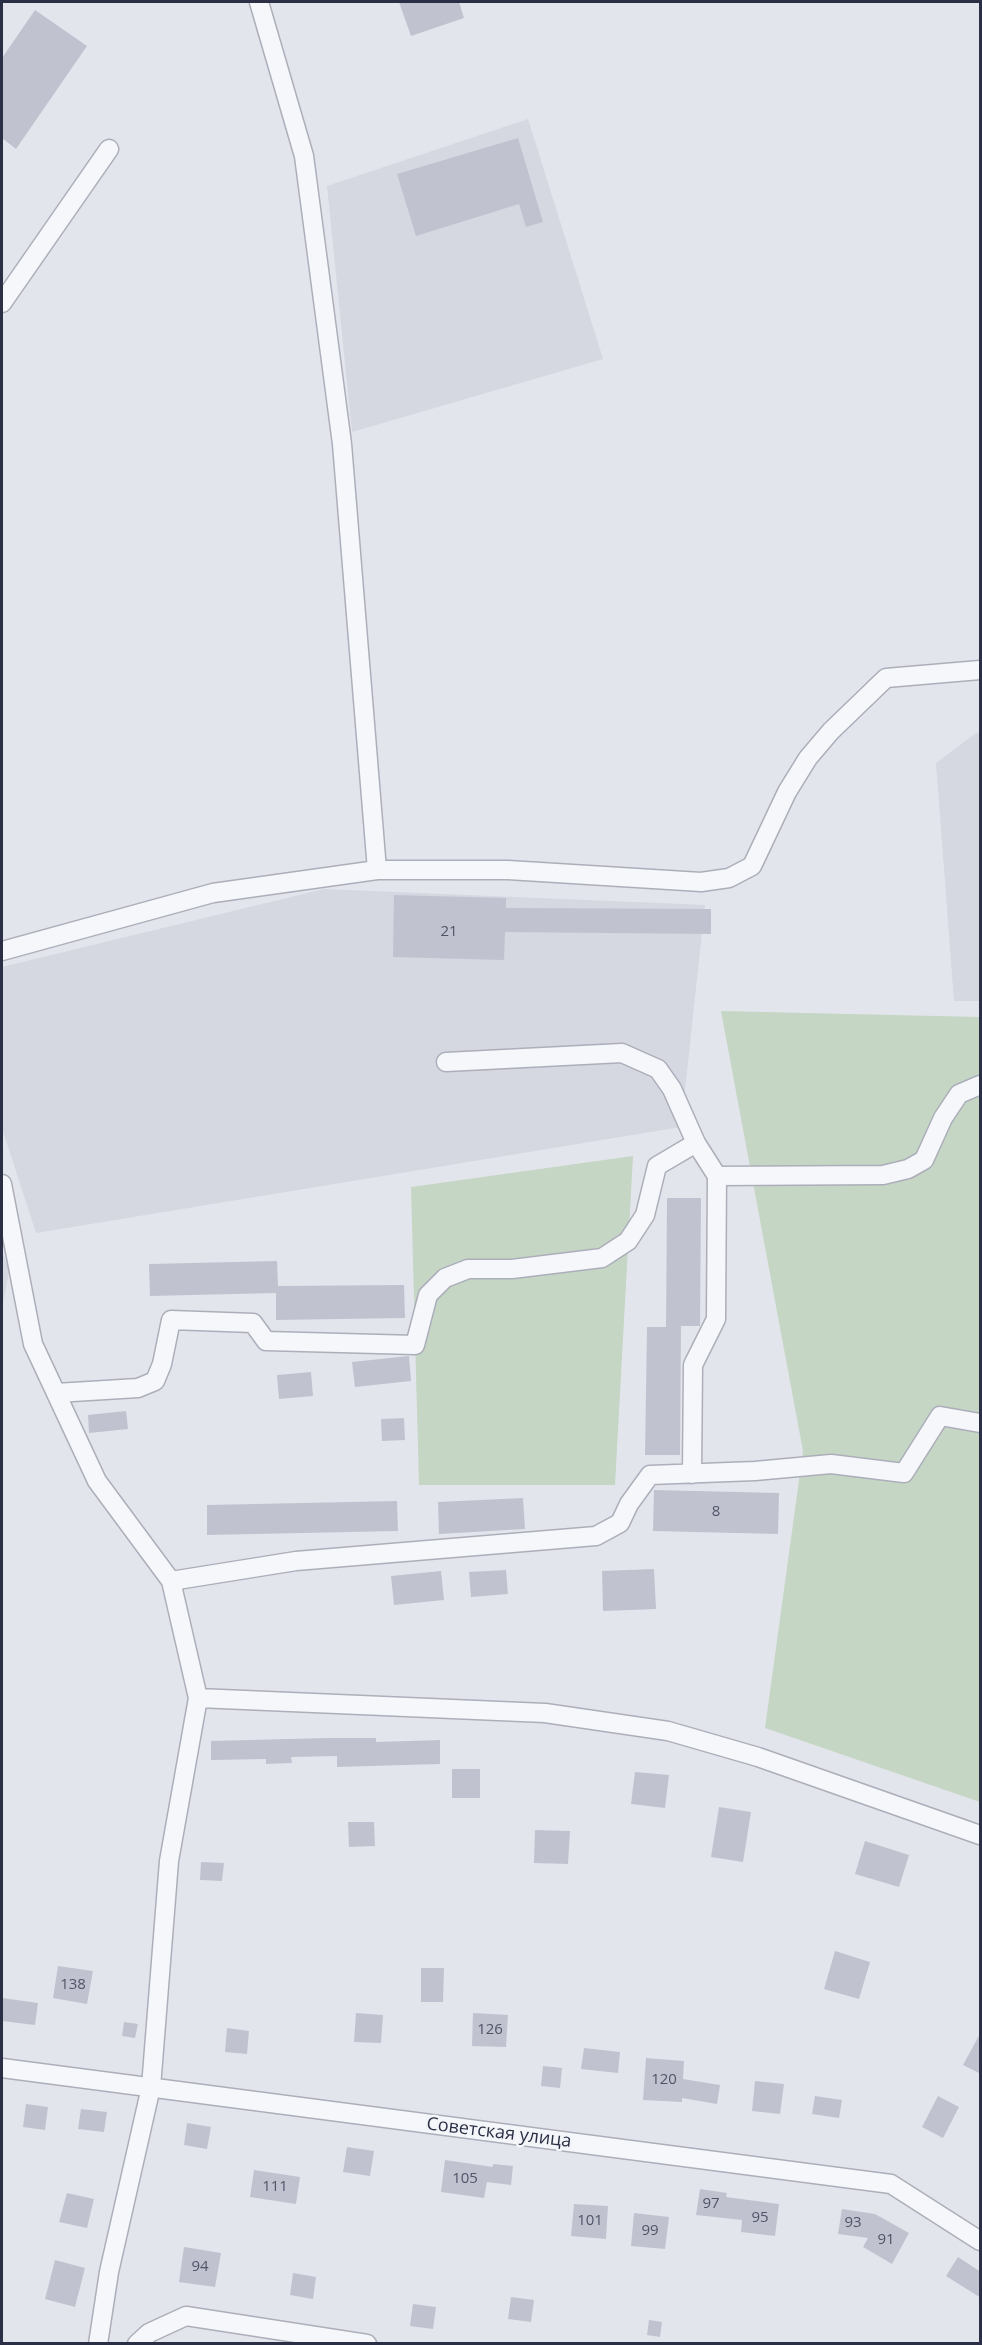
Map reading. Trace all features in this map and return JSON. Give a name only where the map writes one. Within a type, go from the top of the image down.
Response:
[{"type":"street","points":[[259,2],[304,156],[342,444],[377,870]]},
{"type":"street","points":[[2,303],[109,149]]},
{"type":"street","points":[[2,951],[213,893],[377,870],[508,870],[701,882],[729,878],[752,866],[787,792],[808,758],[831,731],[886,678],[981,670]]},
{"type":"street","points":[[446,1062],[622,1053],[658,1069],[672,1089],[696,1143],[717,1176],[716,1319],[693,1365],[692,1474]]},
{"type":"street","points":[[717,1176],[883,1174],[908,1169],[924,1160],[943,1118],[959,1094],[981,1085]]},
{"type":"street","points":[[56,1393],[138,1388],[155,1381],[162,1364],[171,1320],[253,1323],[266,1341],[415,1345],[428,1295],[445,1278],[468,1269],[512,1269],[602,1258],[628,1241],[645,1215],[657,1166],[696,1143]]},
{"type":"street","points":[[2,1184],[33,1344],[97,1481],[171,1581],[198,1698],[169,1861],[152,2087],[109,2272],[98,2343]]},
{"type":"street","points":[[171,1581],[296,1560],[596,1536],[620,1523],[629,1504],[650,1475],[831,1464],[904,1473],[940,1416],[981,1423]]},
{"type":"street","points":[[198,1698],[545,1713],[668,1731],[758,1758],[981,1835]]},
{"type":"street","name":"Советская улица","points":[[2,2068],[891,2184],[981,2241]]},
{"type":"street","points":[[137,2343],[149,2333],[186,2316],[367,2343]]},
{"type":"shaded area","points":[[528,119],[603,359],[352,432],[327,186]]},
{"type":"shaded area","points":[[976,733],[980,734],[980,1001],[954,1001],[936,763]]},
{"type":"shaded area","points":[[324,889],[705,905],[681,1127],[36,1233],[2,1128],[2,967]]},
{"type":"shaded area","points":[[2,1251],[9,1271],[2,1310]]},
{"type":"green space","points":[[721,1011],[980,1017],[980,1802],[765,1728],[803,1451]]},
{"type":"green space","points":[[633,1156],[615,1485],[419,1485],[411,1187]]},
{"type":"building","points":[[399,2],[459,2],[464,18],[411,36]]},
{"type":"building","points":[[35,10],[87,46],[16,149],[2,138],[2,58]]},
{"type":"building","points":[[518,138],[543,222],[526,227],[519,204],[416,236],[397,174]]},
{"type":"building","points":[[394,895],[506,898],[506,908],[711,909],[711,934],[505,932],[504,960],[393,957]]},
{"type":"building","points":[[667,1198],[701,1198],[700,1326],[681,1326],[680,1455],[645,1455],[647,1327],[666,1327]]},
{"type":"building","points":[[277,1261],[278,1286],[404,1285],[405,1318],[276,1320],[276,1293],[150,1296],[149,1264]]},
{"type":"building","points":[[409,1356],[411,1381],[355,1387],[352,1362]]},
{"type":"building","points":[[311,1372],[313,1396],[279,1399],[277,1375]]},
{"type":"building","points":[[126,1411],[128,1429],[89,1433],[88,1415]]},
{"type":"building","points":[[404,1418],[405,1440],[382,1441],[381,1419]]},
{"type":"building","points":[[654,1490],[779,1493],[778,1534],[653,1531]]},
{"type":"building","points":[[523,1498],[525,1529],[439,1534],[438,1502]]},
{"type":"building","points":[[397,1501],[398,1531],[207,1535],[207,1505]]},
{"type":"building","points":[[654,1569],[656,1609],[603,1611],[602,1571]]},
{"type":"building","points":[[506,1570],[508,1594],[471,1597],[469,1572]]},
{"type":"building","points":[[441,1571],[444,1600],[394,1605],[391,1576]]},
{"type":"building","points":[[376,1738],[376,1742],[440,1740],[440,1764],[337,1767],[337,1756],[291,1757],[292,1763],[266,1764],[266,1759],[211,1760],[211,1741]]},
{"type":"building","points":[[452,1769],[480,1769],[480,1798],[452,1798]]},
{"type":"building","points":[[635,1772],[669,1775],[665,1808],[631,1804]]},
{"type":"building","points":[[719,1807],[751,1812],[743,1862],[711,1857]]},
{"type":"building","points":[[348,1822],[374,1822],[375,1846],[349,1847]]},
{"type":"building","points":[[535,1830],[570,1831],[568,1864],[534,1863]]},
{"type":"building","points":[[865,1841],[909,1855],[899,1887],[855,1874]]},
{"type":"building","points":[[201,1862],[224,1863],[222,1881],[200,1880]]},
{"type":"building","points":[[835,1951],[870,1962],[859,1999],[824,1989]]},
{"type":"building","points":[[58,1966],[93,1971],[87,2004],[53,1998]]},
{"type":"building","points":[[421,1968],[444,1968],[443,2002],[421,2002]]},
{"type":"building","points":[[2,1998],[38,2003],[35,2025],[2,2021]]},
{"type":"building","points":[[356,2013],[383,2015],[381,2043],[354,2042]]},
{"type":"building","points":[[473,2013],[508,2015],[506,2047],[472,2046]]},
{"type":"building","points":[[124,2022],[138,2024],[135,2038],[122,2036]]},
{"type":"building","points":[[227,2028],[249,2031],[247,2054],[225,2052]]},
{"type":"building","points":[[981,2032],[981,2074],[963,2065]]},
{"type":"building","points":[[584,2048],[620,2052],[618,2073],[581,2069]]},
{"type":"building","points":[[646,2058],[684,2061],[683,2079],[720,2085],[717,2104],[682,2098],[682,2102],[643,2100]]},
{"type":"building","points":[[543,2066],[562,2068],[560,2088],[541,2086]]},
{"type":"building","points":[[755,2081],[784,2084],[780,2114],[752,2111]]},
{"type":"building","points":[[815,2096],[842,2100],[839,2118],[812,2114]]},
{"type":"building","points":[[938,2096],[959,2107],[943,2138],[922,2127]]},
{"type":"building","points":[[26,2104],[48,2107],[45,2130],[23,2127]]},
{"type":"building","points":[[81,2109],[107,2112],[104,2132],[78,2129]]},
{"type":"building","points":[[187,2123],[211,2127],[207,2149],[184,2145]]},
{"type":"building","points":[[347,2147],[374,2151],[370,2176],[343,2172]]},
{"type":"building","points":[[445,2160],[493,2167],[493,2164],[513,2166],[511,2185],[487,2182],[484,2198],[441,2192]]},
{"type":"building","points":[[254,2170],[300,2177],[296,2204],[250,2197]]},
{"type":"building","points":[[700,2189],[727,2193],[726,2197],[779,2204],[775,2236],[741,2232],[742,2220],[696,2215]]},
{"type":"building","points":[[67,2193],[94,2199],[87,2228],[59,2222]]},
{"type":"building","points":[[574,2204],[608,2206],[606,2239],[571,2236]]},
{"type":"building","points":[[842,2209],[875,2214],[909,2233],[892,2264],[863,2247],[868,2238],[838,2234]]},
{"type":"building","points":[[634,2213],[669,2217],[665,2249],[631,2246]]},
{"type":"building","points":[[184,2247],[221,2253],[215,2287],[179,2282]]},
{"type":"building","points":[[958,2257],[981,2272],[981,2298],[946,2276]]},
{"type":"building","points":[[55,2260],[85,2268],[75,2307],[45,2299]]},
{"type":"building","points":[[293,2273],[316,2277],[313,2299],[290,2295]]},
{"type":"building","points":[[511,2297],[534,2300],[531,2322],[508,2319]]},
{"type":"building","points":[[413,2304],[436,2307],[433,2329],[410,2326]]},
{"type":"building","points":[[649,2320],[662,2322],[660,2337],[647,2335]]}]
